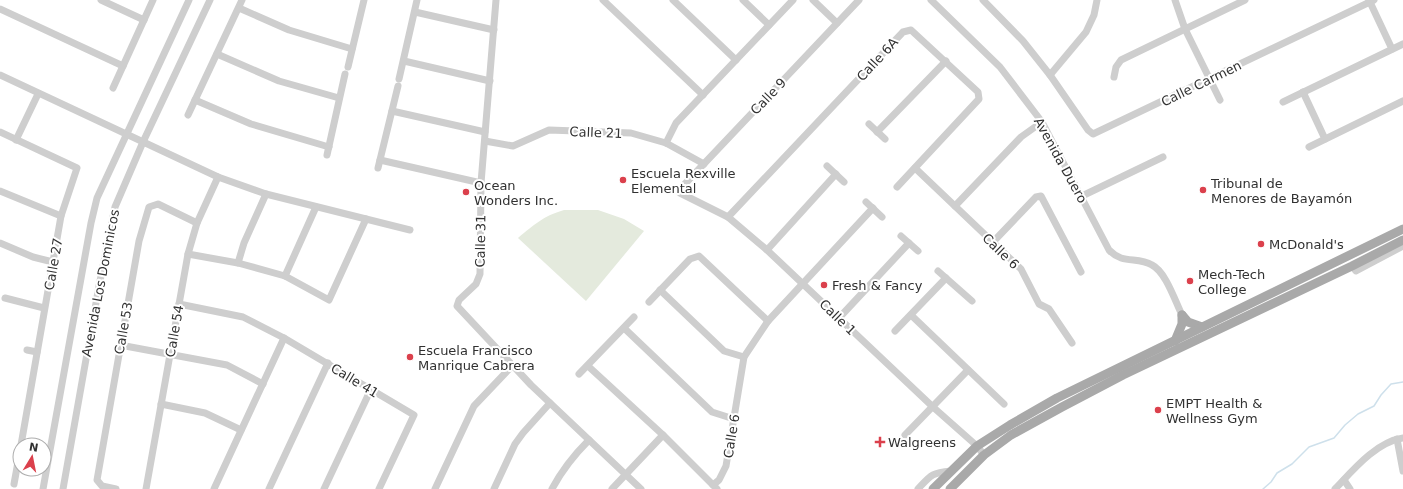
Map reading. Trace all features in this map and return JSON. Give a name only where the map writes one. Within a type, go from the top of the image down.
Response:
[{"type":"main road","points":[[933,489],[977,446],[1057,398],[1403,230]]},
{"type":"main road","points":[[950,489],[984,455],[1011,435],[1123,375],[1352,266],[1403,240]]},
{"type":"main road","points":[[1182,315],[1188,322],[1202,327]]},
{"type":"main road","points":[[1175,340],[1182,324],[1182,315]]},
{"type":"street","points":[[101,0],[144,20]]},
{"type":"street","points":[[113,88],[153,0]]},
{"type":"street","name":"Avenida Los Dominicos","points":[[43,489],[91,223],[97,198],[189,0]]},
{"type":"street","name":"Avenida Los Dominicos","points":[[63,489],[98,286],[115,207],[143,142],[210,0]]},
{"type":"street","points":[[188,115],[242,0]]},
{"type":"street","points":[[327,155],[339,98],[363,0]]},
{"type":"street","points":[[378,168],[399,83],[417,0]]},
{"type":"street","points":[[380,160],[481,183],[496,0]]},
{"type":"street","points":[[603,0],[703,95]]},
{"type":"street","points":[[673,0],[736,60]]},
{"type":"street","points":[[743,0],[769,25]]},
{"type":"street","points":[[666,143],[676,123],[793,0]]},
{"type":"street","points":[[813,0],[837,23]]},
{"type":"street","name":"Calle 9","points":[[680,193],[682,187],[859,0]]},
{"type":"street","name":"Avenida Duero","points":[[931,0],[1000,67],[1042,122],[1109,250],[1120,258],[1144,262],[1157,268],[1182,315]]},
{"type":"street","points":[[983,0],[1023,41],[1050,75],[1086,32],[1094,15],[1097,0]]},
{"type":"street","points":[[1175,0],[1185,29],[1220,100]]},
{"type":"street","points":[[1226,0],[1229,8]]},
{"type":"street","points":[[1114,77],[1116,67],[1121,60],[1245,0]]},
{"type":"street","points":[[1371,1],[1392,49]]},
{"type":"street","name":"Calle Carmen","points":[[1050,75],[1088,130],[1093,134],[1371,1]]},
{"type":"street","points":[[238,8],[289,30],[352,49]]},
{"type":"street","points":[[0,9],[123,66]]},
{"type":"street","points":[[415,12],[494,30]]},
{"type":"street","name":"Calle 6A","points":[[728,217],[903,32],[911,30],[978,92],[979,99],[897,187]]},
{"type":"street","points":[[1283,102],[1403,44]]},
{"type":"street","points":[[217,54],[279,81],[339,98]]},
{"type":"street","points":[[404,61],[490,81]]},
{"type":"street","points":[[877,132],[946,61]]},
{"type":"street","points":[[0,75],[218,177],[266,194],[410,230]]},
{"type":"street","points":[[1303,92],[1325,139]]},
{"type":"street","points":[[16,140],[38,94]]},
{"type":"street","points":[[195,100],[251,124],[329,147]]},
{"type":"street","points":[[1309,147],[1403,101]]},
{"type":"street","points":[[392,111],[485,132]]},
{"type":"street","points":[[955,206],[1021,137],[1042,122]]},
{"type":"street","points":[[869,124],[885,139]]},
{"type":"street","name":"Calle 21","points":[[485,140],[513,146],[549,130],[631,133],[666,143],[704,164]]},
{"type":"street","name":"Calle 27","points":[[0,132],[77,168],[61,216],[22,437]]},
{"type":"street","points":[[1082,196],[1163,157]]},
{"type":"street","points":[[827,166],[844,182]]},
{"type":"street","name":"Calle 6","points":[[915,168],[1021,269],[1038,304],[1049,309],[1072,343]]},
{"type":"street","points":[[767,250],[836,174]]},
{"type":"street","name":"Calle 54","points":[[146,489],[188,254],[197,222],[218,177]]},
{"type":"street","name":"Calle 31","points":[[481,183],[480,274],[476,284],[459,300],[457,306],[512,366],[550,404],[641,489]]},
{"type":"street","points":[[0,191],[61,216]]},
{"type":"street","name":"Calle 1","points":[[680,193],[728,217],[767,250],[933,407],[977,446],[984,455]]},
{"type":"street","points":[[238,263],[244,243],[266,194]]},
{"type":"street","points":[[993,242],[1036,197],[1041,196],[1081,272]]},
{"type":"street","points":[[866,202],[882,217]]},
{"type":"street","name":"Calle 53","points":[[116,489],[102,486],[97,480],[139,241],[149,207],[158,204],[197,222]]},
{"type":"street","points":[[284,276],[316,207]]},
{"type":"street","points":[[803,284],[873,208]]},
{"type":"street","points":[[188,254],[238,263],[284,276],[329,300],[366,219]]},
{"type":"street","points":[[901,236],[918,251]]},
{"type":"street","points":[[0,243],[33,257],[53,262]]},
{"type":"street","points":[[839,318],[909,243]]},
{"type":"street","points":[[1352,266],[1356,271],[1403,246]]},
{"type":"street","points":[[648,302],[690,258],[699,256],[768,321]]},
{"type":"street","points":[[938,271],[972,301]]},
{"type":"street","points":[[895,331],[946,278]]},
{"type":"street","name":"Calle 6","points":[[715,487],[726,466],[744,357],[768,321],[803,284]]},
{"type":"street","points":[[660,290],[724,351],[744,357]]},
{"type":"street","points":[[5,298],[44,308]]},
{"type":"street","name":"Calle 41","points":[[179,304],[243,317],[284,338],[414,415],[379,489]]},
{"type":"street","points":[[911,315],[1004,404]]},
{"type":"street","points":[[579,374],[634,317]]},
{"type":"street","points":[[624,328],[712,412],[734,420]]},
{"type":"street","points":[[214,489],[284,338]]},
{"type":"street","points":[[120,345],[227,365],[263,384]]},
{"type":"street","points":[[27,350],[37,352]]},
{"type":"street","points":[[269,489],[328,364]]},
{"type":"street","points":[[435,489],[474,406],[512,366]]},
{"type":"street","points":[[588,366],[663,435],[715,487]]},
{"type":"street","points":[[905,435],[968,370]]},
{"type":"street","points":[[324,489],[371,389]]},
{"type":"street","points":[[161,404],[205,413],[242,430]]},
{"type":"street","points":[[494,489],[515,444],[523,432],[550,404]]},
{"type":"street","points":[[612,489],[663,435]]},
{"type":"street","points":[[1335,489],[1372,452],[1400,438],[1403,471]]},
{"type":"street","points":[[552,489],[560,474],[575,454],[589,440]]},
{"type":"street","points":[[918,489],[930,476],[936,472],[951,471]]},
{"type":"street","points":[[14,484],[15,477]]},
{"type":"street","points":[[1344,480],[1350,489]]},
{"type":"shaded area","points":[[564,210],[598,210],[624,219],[644,231],[586,301],[518,238],[544,218]]},
{"type":"waterway","points":[[1263,489],[1271,482],[1277,473],[1292,464],[1309,447],[1334,438],[1345,425],[1358,414],[1374,406],[1391,384],[1403,382]]},
{"type":"place","name":"Escuela Rexville Elemental","points":[[623,180]]},
{"type":"place","name":"Tribunal de Menores de Bayamón","points":[[1203,190]]},
{"type":"place","name":"Ocean Wonders Inc.","points":[[466,192]]},
{"type":"place","name":"McDonald's","points":[[1261,244]]},
{"type":"place","name":"Mech-Tech College","points":[[1190,281]]},
{"type":"place","name":"Fresh & Fancy","points":[[824,285]]},
{"type":"place","name":"Escuela Francisco Manrique Cabrera","points":[[410,357]]},
{"type":"place","name":"EMPT Health & Wellness Gym","points":[[1158,410]]},
{"type":"place","name":"Walgreens","points":[[880,442]]}]
